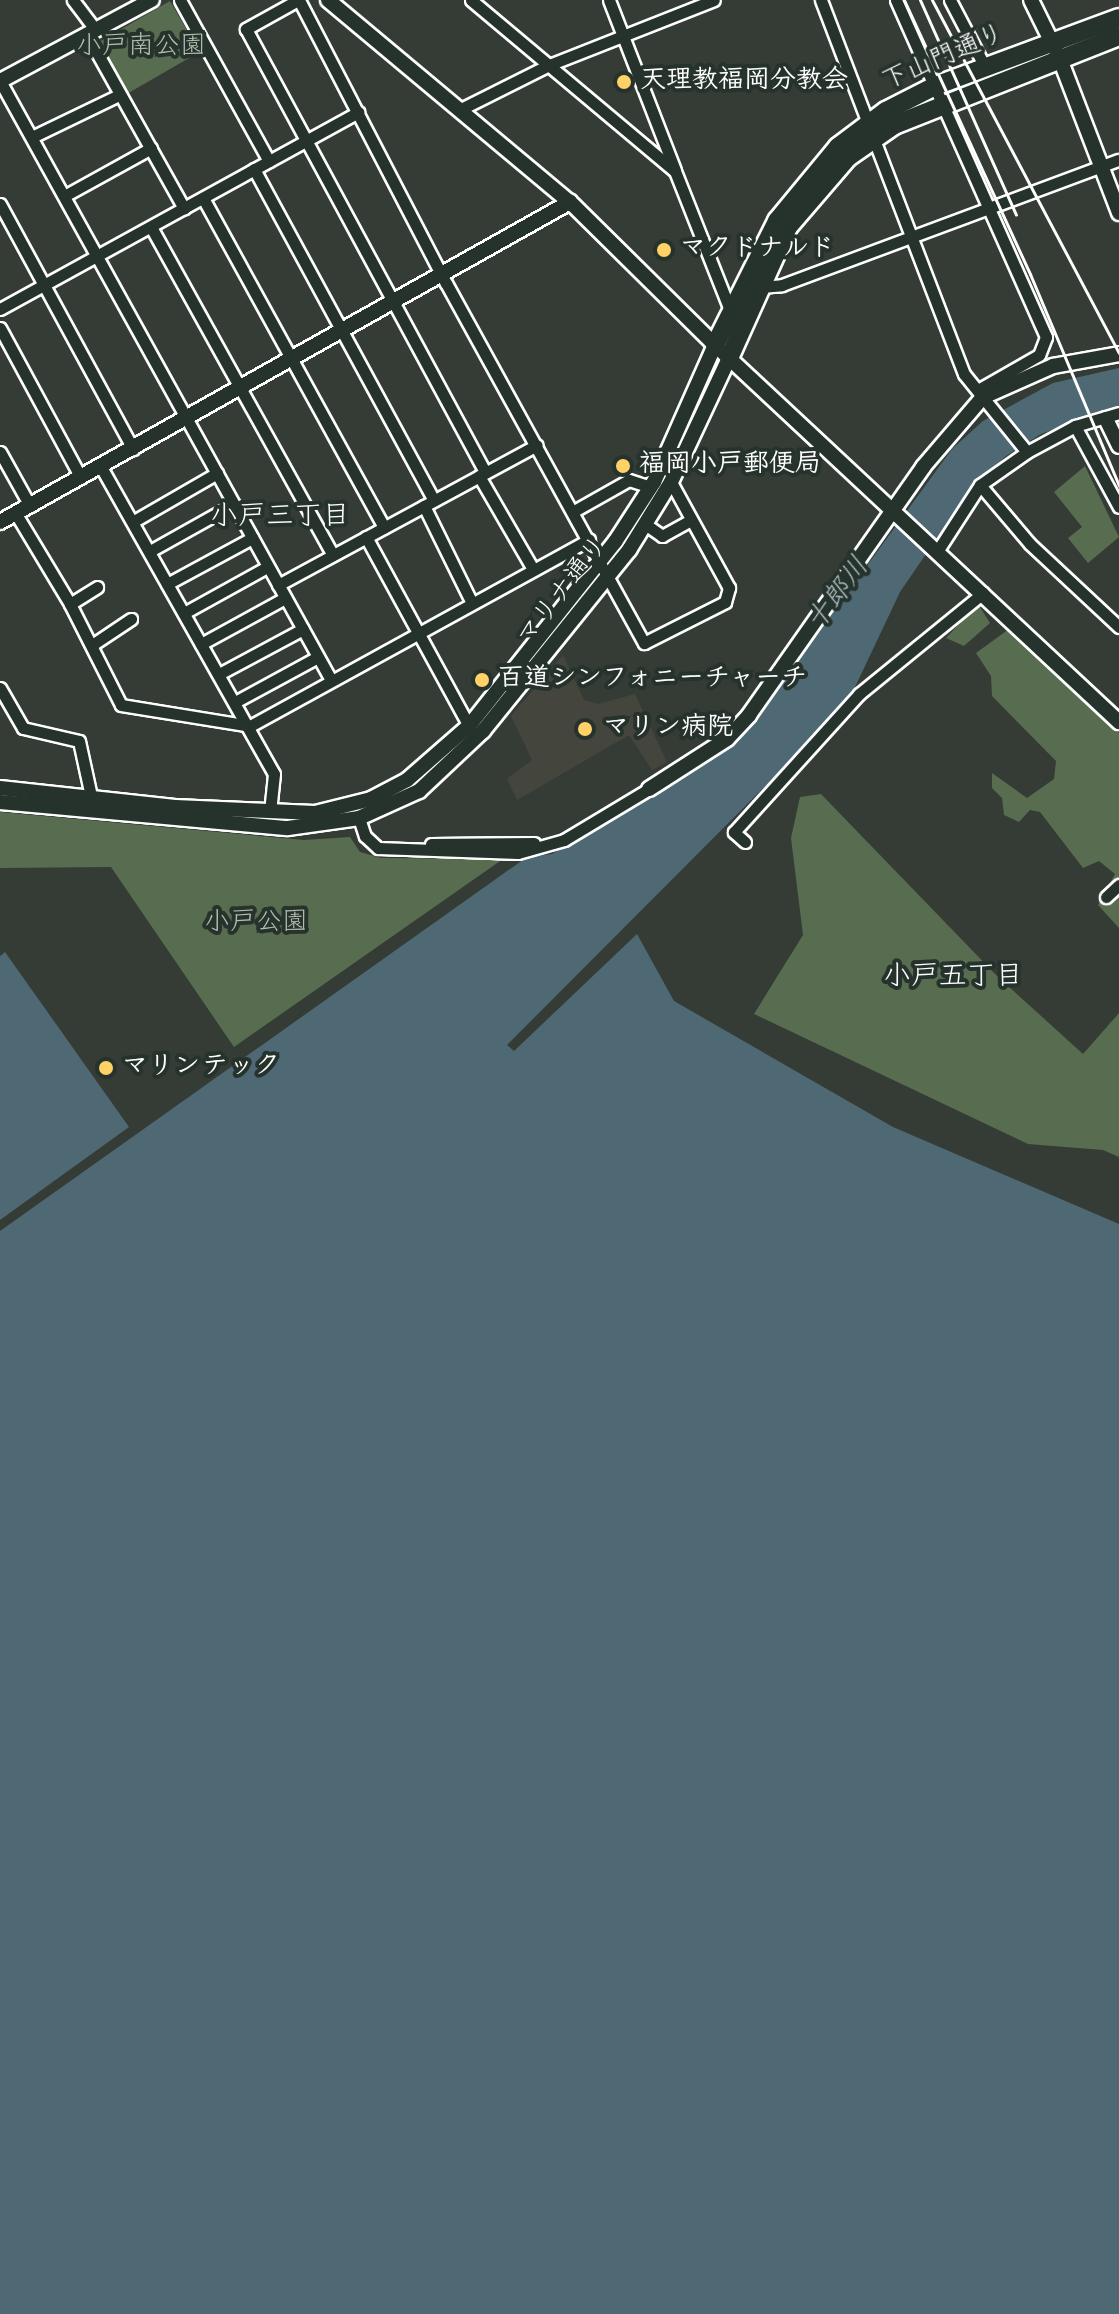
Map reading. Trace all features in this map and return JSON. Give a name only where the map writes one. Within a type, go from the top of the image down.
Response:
[{"type":"main road","name":"下山門通り","points":[[722,352],[761,287],[788,227],[818,187],[871,130],[943,105],[1119,18]]},
{"type":"main road","name":"下山門通り","points":[[722,352],[732,315],[777,221],[809,177],[935,86],[985,67],[1119,36]]},
{"type":"street","points":[[73,0],[119,95],[184,208]]},
{"type":"street","points":[[152,0],[0,81],[34,136],[331,680]]},
{"type":"street","points":[[180,0],[269,161]]},
{"type":"street","points":[[533,569],[246,29],[298,0],[644,643],[725,602],[729,588],[671,482]]},
{"type":"street","points":[[328,0],[463,108],[570,202],[722,352],[938,550],[1119,722]]},
{"type":"street","points":[[471,0],[675,171]]},
{"type":"street","points":[[609,0],[732,315]]},
{"type":"street","points":[[463,108],[549,65],[714,0]]},
{"type":"street","points":[[821,0],[964,374],[1024,448]]},
{"type":"street","points":[[359,818],[370,844],[407,849],[518,853],[544,848],[649,789],[727,739],[749,715],[960,420],[1039,355],[1046,337],[991,207],[896,0]]},
{"type":"street","points":[[950,0],[985,67]]},
{"type":"street","points":[[1031,0],[1119,213]]},
{"type":"street","points":[[34,136],[119,95]]},
{"type":"street","points":[[0,309],[358,112]]},
{"type":"street","points":[[66,195],[151,148]]},
{"type":"street","points":[[761,287],[771,289],[1119,160]]},
{"type":"street","points":[[254,169],[429,503],[472,603]]},
{"type":"street","points":[[203,198],[290,362],[384,527]]},
{"type":"street","points":[[0,522],[444,276],[570,202]]},
{"type":"street","points":[[0,204],[133,449]]},
{"type":"street","points":[[151,227],[333,555]]},
{"type":"street","points":[[0,328],[81,478]]},
{"type":"street","name":"マリナ通り","points":[[0,802],[288,828],[359,818],[394,805],[445,772],[608,577],[671,482],[722,352]]},
{"type":"street","name":"マリナ通り","points":[[0,788],[270,812],[315,813],[371,799],[407,780],[469,726],[601,562],[650,487],[722,352]]},
{"type":"street","points":[[985,398],[1053,366],[1119,354]]},
{"type":"street","points":[[938,550],[980,485],[1024,448],[1075,426],[1112,416],[1119,446]]},
{"type":"street","points":[[1075,426],[1119,507]]},
{"type":"street","points":[[278,585],[537,445]]},
{"type":"street","points":[[0,452],[30,506]]},
{"type":"street","points":[[101,467],[250,726],[274,774],[270,812]]},
{"type":"street","points":[[134,521],[217,473]]},
{"type":"street","points":[[574,511],[629,480],[650,487]]},
{"type":"street","points":[[980,485],[1030,544],[1119,627]]},
{"type":"street","points":[[150,551],[234,504]]},
{"type":"street","points":[[16,514],[70,604],[121,705],[250,726],[589,540]]},
{"type":"street","points":[[645,524],[662,536],[691,520]]},
{"type":"street","points":[[366,537],[469,726]]},
{"type":"street","points":[[167,584],[252,538]]},
{"type":"street","points":[[184,613],[267,567]]},
{"type":"street","points":[[70,604],[97,587]]},
{"type":"street","points":[[745,842],[734,832],[849,710],[859,694],[983,593]]},
{"type":"street","points":[[201,644],[285,598]]},
{"type":"street","points":[[92,645],[131,619]]},
{"type":"street","points":[[219,674],[303,629]]},
{"type":"street","points":[[235,702],[318,657]]},
{"type":"street","points":[[0,688],[23,728],[79,741],[91,796]]},
{"type":"street","points":[[1106,897],[1119,885]]},
{"type":"shaded area","name":"マリン病院","points":[[563,655],[584,700],[598,704],[635,694],[667,762],[652,770],[629,735],[517,800],[507,779],[532,760],[511,716]]},
{"type":"green space","name":"小戸南公園","points":[[170,1],[200,52],[126,95],[96,44]]},
{"type":"green space","points":[[1085,466],[1119,537],[1088,563],[1068,538],[1082,527],[1054,492]]},
{"type":"green space","points":[[978,604],[990,623],[964,646],[946,638]]},
{"type":"green space","points":[[1009,629],[1119,733],[1119,928],[1098,905],[1115,874],[1099,861],[1083,868],[1040,812],[1030,810],[1019,822],[1004,815],[1002,798],[992,788],[992,773],[1027,798],[1054,779],[1056,761],[992,696],[991,676],[976,653]]},
{"type":"green space","points":[[821,794],[997,976],[1083,1054],[1119,1013],[1119,1157],[1103,1150],[1028,1144],[754,1014],[803,935],[791,838],[800,797]]},
{"type":"green space","name":"小戸公園","points":[[0,812],[304,840],[350,837],[360,852],[381,858],[503,859],[234,1047],[111,867],[0,868]]},
{"type":"water","points":[[1119,368],[1119,406],[1041,434],[1006,456],[971,488],[900,592],[847,704],[507,1045],[514,1051],[637,934],[674,1001],[893,1127],[1119,1224],[1119,2314],[0,2314],[0,1231],[527,857],[552,854],[707,762],[750,726],[952,449],[983,421],[1053,383]]},
{"type":"water","points":[[5,952],[129,1127],[0,1220],[0,956]]},
{"type":"railway","points":[[904,0],[1030,274],[1119,486]]},
{"type":"railway","points":[[920,0],[1016,215]]},
{"type":"railway","points":[[932,0],[1119,353]]},
{"type":"place","name":"天理教福岡分教会","points":[[624,82]]},
{"type":"place","name":"マクドナルド","points":[[664,250]]},
{"type":"place","name":"福岡小戸郵便局","points":[[623,466]]},
{"type":"place","name":"百道シンフォニーチャーチ","points":[[482,680]]},
{"type":"place","name":"マリン病院","points":[[585,729]]},
{"type":"place","name":"マリンテック","points":[[106,1068]]},
{"type":"district","name":"小戸三丁目","points":[[280,518]]},
{"type":"district","name":"小戸五丁目","points":[[953,978]]},
{"type":"water label","name":"十郎川","points":[[839,595]]}]
